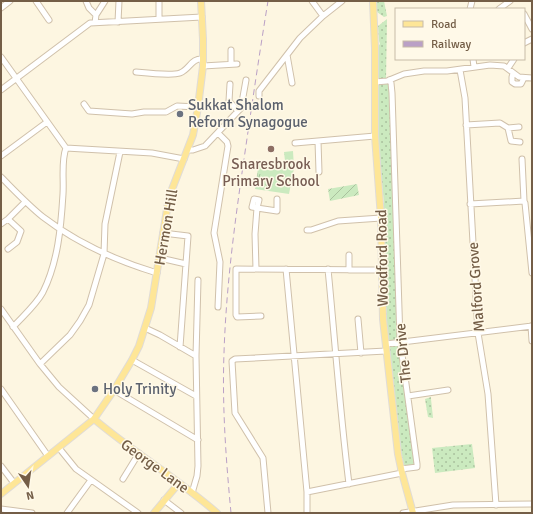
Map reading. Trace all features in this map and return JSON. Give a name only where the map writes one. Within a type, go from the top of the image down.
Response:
[{"type":"main road","name":"Hermon Hill","points":[[1,494],[94,419],[132,360],[145,328],[151,308],[158,273],[169,197],[194,131],[203,66],[201,1]]},
{"type":"main road","name":"Woodford Road","points":[[373,1],[375,25],[375,136],[381,218],[386,351],[401,471],[413,512]]},
{"type":"main road","name":"George Lane","points":[[94,419],[217,513]]},
{"type":"main road","points":[[154,513],[179,483]]},
{"type":"street","points":[[1,8],[10,1]]},
{"type":"street","points":[[36,1],[49,20]]},
{"type":"street","points":[[86,1],[89,8],[96,15]]},
{"type":"street","points":[[95,23],[96,15],[105,1]]},
{"type":"street","points":[[118,22],[119,1]]},
{"type":"street","points":[[159,1],[159,20]]},
{"type":"street","points":[[312,1],[323,16]]},
{"type":"street","points":[[259,96],[259,91],[300,38],[323,16],[342,1]]},
{"type":"street","points":[[500,8],[510,1]]},
{"type":"street","points":[[525,16],[531,26]]},
{"type":"street","points":[[1,90],[90,23],[202,17]]},
{"type":"street","points":[[231,50],[231,64]]},
{"type":"street","points":[[287,55],[292,83]]},
{"type":"street","points":[[1,57],[66,148],[60,229],[54,263],[42,292],[30,309],[13,327]]},
{"type":"street","points":[[136,72],[176,74],[184,70],[194,61],[203,59]]},
{"type":"street","points":[[473,60],[474,67]]},
{"type":"street","points":[[508,68],[513,60]]},
{"type":"street","points":[[203,66],[237,64]]},
{"type":"street","points":[[375,82],[383,82],[404,74],[416,72],[460,70],[490,65],[504,66],[519,77],[532,78]]},
{"type":"street","name":"Malford Grove","points":[[460,70],[465,98],[478,333],[488,394],[496,505]]},
{"type":"street","points":[[188,150],[205,146],[238,111],[242,106],[246,80]]},
{"type":"street","name":"The Drive","points":[[389,80],[391,83],[392,93],[401,342],[417,466],[415,468],[401,471]]},
{"type":"street","points":[[230,84],[229,101],[238,111]]},
{"type":"street","points":[[84,104],[89,111],[132,114],[144,112],[166,112],[176,106],[198,107]]},
{"type":"street","points":[[1,156],[47,122]]},
{"type":"street","points":[[466,126],[500,123],[508,128],[520,127]]},
{"type":"street","points":[[508,128],[511,141],[520,142]]},
{"type":"street","points":[[218,133],[227,142],[228,146],[214,233],[220,262],[218,307]]},
{"type":"street","points":[[295,143],[375,136]]},
{"type":"street","points":[[318,141],[319,172]]},
{"type":"street","points":[[66,148],[152,153],[177,156],[184,159]]},
{"type":"street","points":[[40,364],[70,335],[89,305],[104,254],[105,224],[120,152]]},
{"type":"street","points":[[522,159],[524,201],[532,273]]},
{"type":"street","points":[[1,177],[42,217],[60,229],[104,254],[129,265],[158,273]]},
{"type":"street","points":[[256,269],[255,234],[257,208],[277,211],[278,200]]},
{"type":"street","points":[[470,204],[524,201]]},
{"type":"street","points":[[1,224],[25,202]]},
{"type":"street","points":[[307,230],[338,221],[381,218]]},
{"type":"street","points":[[8,219],[21,232],[17,242],[8,249]]},
{"type":"street","points":[[163,233],[188,236],[180,347]]},
{"type":"street","points":[[349,255],[349,270]]},
{"type":"street","points":[[160,258],[186,264]]},
{"type":"street","points":[[261,316],[237,317],[236,269],[382,270]]},
{"type":"street","points":[[286,269],[307,492],[307,513]]},
{"type":"street","points":[[328,269],[342,426],[349,484]]},
{"type":"street","points":[[192,493],[198,466],[196,356],[198,280]]},
{"type":"street","points":[[1,309],[40,364],[59,387],[94,419]]},
{"type":"street","points":[[358,319],[361,353]]},
{"type":"street","points":[[386,344],[532,326],[532,341]]},
{"type":"street","points":[[145,328],[196,356]]},
{"type":"street","points":[[268,513],[262,458],[235,413],[232,361],[235,359],[386,351]]},
{"type":"street","points":[[132,360],[196,396]]},
{"type":"street","points":[[1,389],[48,456]]},
{"type":"street","points":[[114,390],[198,440]]},
{"type":"street","points":[[408,396],[448,390]]},
{"type":"street","points":[[59,448],[76,469],[136,513]]},
{"type":"street","points":[[123,479],[139,453]]},
{"type":"street","points":[[1,466],[14,483]]},
{"type":"street","points":[[307,492],[349,484],[401,471]]},
{"type":"street","points":[[67,513],[91,480]]},
{"type":"street","points":[[164,500],[182,513]]},
{"type":"street","points":[[403,513],[453,505],[532,504]]},
{"type":"street","points":[[1,509],[32,513]]},
{"type":"green space","points":[[376,1],[384,1],[387,16],[384,17],[377,12]]},
{"type":"green space","points":[[387,19],[386,80],[379,80],[378,62],[380,44],[378,26]]},
{"type":"green space","points":[[388,84],[390,86],[398,340],[389,341],[386,319],[384,203],[378,149],[378,85]]},
{"type":"green space","points":[[293,151],[294,168],[289,194],[255,189],[259,161],[285,161],[284,152]]},
{"type":"green space","points":[[357,184],[359,195],[330,201],[328,189]]},
{"type":"green space","points":[[398,345],[414,464],[413,466],[404,467],[401,455],[389,347]]},
{"type":"green space","points":[[431,397],[433,418],[428,417],[425,399]]},
{"type":"green space","points":[[472,444],[475,468],[435,473],[432,448]]},
{"type":"railway","points":[[231,513],[224,413],[224,353],[227,306],[237,213],[268,1]]},
{"type":"place","name":"Sukkat Shalom Reform Synagogue","points":[[180,114]]},
{"type":"place","name":"Snaresbrook Primary School","points":[[271,149]]},
{"type":"place","name":"Holy Trinity","points":[[95,389]]}]
